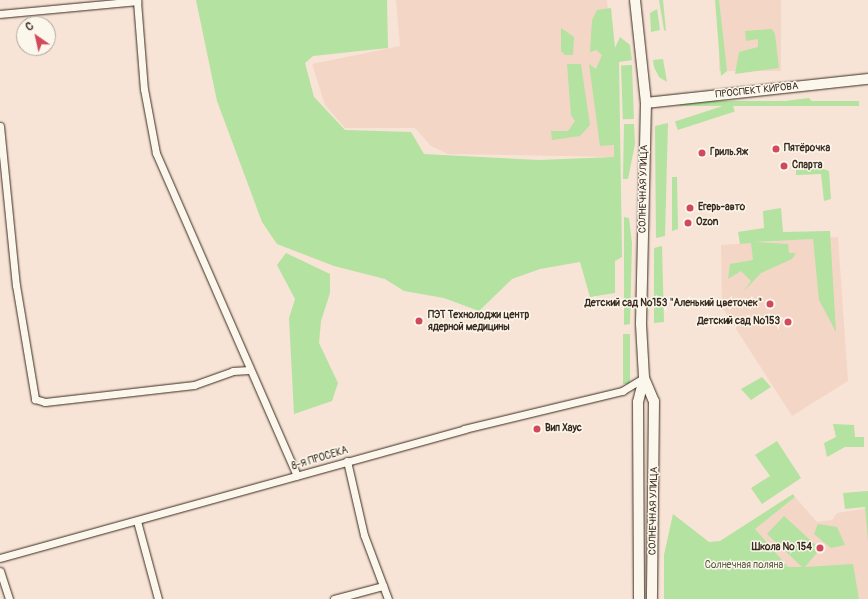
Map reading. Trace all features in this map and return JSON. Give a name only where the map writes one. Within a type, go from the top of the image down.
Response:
[{"type":"main road","name":"СОЛНЕЧНАЯ УЛИЦА","points":[[635,0],[646,103],[641,324],[644,378],[638,402],[639,599]]},
{"type":"main road","name":"ПРОСПЕКТ КИРОВА","points":[[646,103],[868,79]]},
{"type":"main road","name":"СОЛНЕЧНАЯ УЛИЦА","points":[[644,378],[654,401],[652,599]]},
{"type":"street","points":[[0,14],[136,1],[144,89],[156,153],[249,370],[297,476]]},
{"type":"street","points":[[0,126],[16,285],[35,398],[45,402],[194,385],[233,371],[249,370]]},
{"type":"street","name":"8-Я ПРОСЕКА","points":[[0,558],[137,521],[347,461],[622,391],[644,378]]},
{"type":"street","points":[[347,461],[364,535],[388,599]]},
{"type":"street","points":[[137,521],[158,599]]},
{"type":"street","points":[[0,571],[9,599]]},
{"type":"street","points":[[334,599],[383,586]]},
{"type":"shaded area","points":[[396,0],[607,0],[614,77],[614,157],[448,154],[431,146],[415,128],[345,128],[325,105],[312,64],[400,46]]},
{"type":"shaded area","points":[[719,0],[781,0],[781,71],[719,71]]},
{"type":"shaded area","name":"Детский сад №153","points":[[838,237],[848,381],[792,416],[722,307],[721,245]]},
{"type":"shaded area","name":"Школа № 154","points":[[795,497],[817,522],[832,520],[837,513],[868,508],[868,599],[815,599],[755,529]]},
{"type":"green space","points":[[196,0],[387,0],[388,48],[313,56],[305,63],[314,97],[345,130],[411,132],[424,154],[539,160],[614,157],[614,145],[600,146],[589,64],[596,69],[602,55],[596,50],[590,52],[592,20],[597,10],[611,8],[615,48],[620,37],[630,45],[632,60],[619,62],[622,257],[615,261],[615,293],[590,297],[580,262],[540,269],[512,279],[479,311],[444,298],[404,291],[385,279],[334,266],[277,244],[262,222],[217,101]]},
{"type":"green space","points":[[659,0],[663,0],[666,31],[664,30]]},
{"type":"green space","points":[[715,0],[719,0],[727,71],[721,76]]},
{"type":"green space","points":[[657,9],[660,30],[651,32],[650,13]]},
{"type":"green space","points":[[561,28],[574,37],[573,55],[565,55],[561,51]]},
{"type":"green space","points":[[772,29],[775,34],[779,68],[735,74],[739,52],[758,47],[758,39],[746,41],[745,31]]},
{"type":"green space","points":[[663,59],[667,82],[659,77],[654,67],[653,60]]},
{"type":"green space","points":[[567,64],[581,64],[590,125],[580,136],[552,140],[551,131],[568,131],[575,121],[571,115]]},
{"type":"green space","points":[[621,65],[632,65],[634,119],[623,119]]},
{"type":"green space","points":[[809,98],[813,103],[786,105],[785,101]]},
{"type":"green space","points":[[680,101],[859,101],[859,106],[680,106]]},
{"type":"green space","points":[[732,103],[735,112],[678,130],[675,122]]},
{"type":"green space","points":[[668,123],[665,236],[656,238],[655,126]]},
{"type":"green space","points":[[624,124],[634,124],[635,144],[628,179],[623,179]]},
{"type":"green space","points":[[821,168],[829,171],[831,199],[824,201],[821,174],[796,175],[796,170]]},
{"type":"green space","points":[[672,177],[677,177],[678,229],[672,231]]},
{"type":"green space","points":[[781,208],[783,232],[830,231],[836,332],[819,300],[813,239],[755,242],[788,244],[789,253],[796,253],[792,259],[761,273],[743,292],[751,281],[741,271],[728,279],[730,264],[753,260],[751,243],[740,244],[738,232],[764,228],[763,211]]},
{"type":"green space","points":[[624,217],[629,218],[632,243],[630,324],[624,325]]},
{"type":"green space","points":[[662,246],[664,322],[654,323],[654,248]]},
{"type":"green space","points":[[286,253],[330,274],[330,293],[321,321],[319,343],[338,383],[332,401],[294,414],[289,318],[295,299],[277,265]]},
{"type":"green space","points":[[623,334],[630,334],[630,384],[623,384]]},
{"type":"green space","points":[[762,377],[771,387],[751,400],[741,389]]},
{"type":"green space","points":[[833,424],[854,425],[855,437],[864,437],[864,447],[845,447],[827,457],[824,443],[836,437]]},
{"type":"green space","points":[[777,441],[801,478],[762,504],[751,488],[770,476],[755,455]]},
{"type":"green space","points":[[868,491],[868,542],[865,507],[845,509],[843,493]]},
{"type":"green space","name":"Солнечная поляна","points":[[793,494],[795,497],[755,529],[788,567],[802,567],[767,534],[784,516],[820,549],[805,567],[853,564],[859,599],[664,599],[664,555],[673,514],[709,542],[720,541]]},
{"type":"green space","points":[[818,524],[837,527],[845,545],[831,548],[814,534]]},
{"type":"place","name":"Пятёрочка","points":[[776,149]]},
{"type":"place","name":"Гриль.Яж","points":[[702,153]]},
{"type":"place","name":"Спарта","points":[[784,166]]},
{"type":"place","name":"Егерь-авто","points":[[690,208]]},
{"type":"place","name":"Ozon","points":[[688,223]]},
{"type":"place","name":"Детский сад №153 \"Аленький цветочек\"","points":[[770,304]]},
{"type":"place","name":"ПЭТ Технолоджи центр ядерной медицины","points":[[419,321]]},
{"type":"place","name":"Детский сад №153","points":[[788,322]]},
{"type":"place","name":"Вип Хаус","points":[[537,429]]},
{"type":"place","name":"Школа № 154","points":[[820,548]]}]
